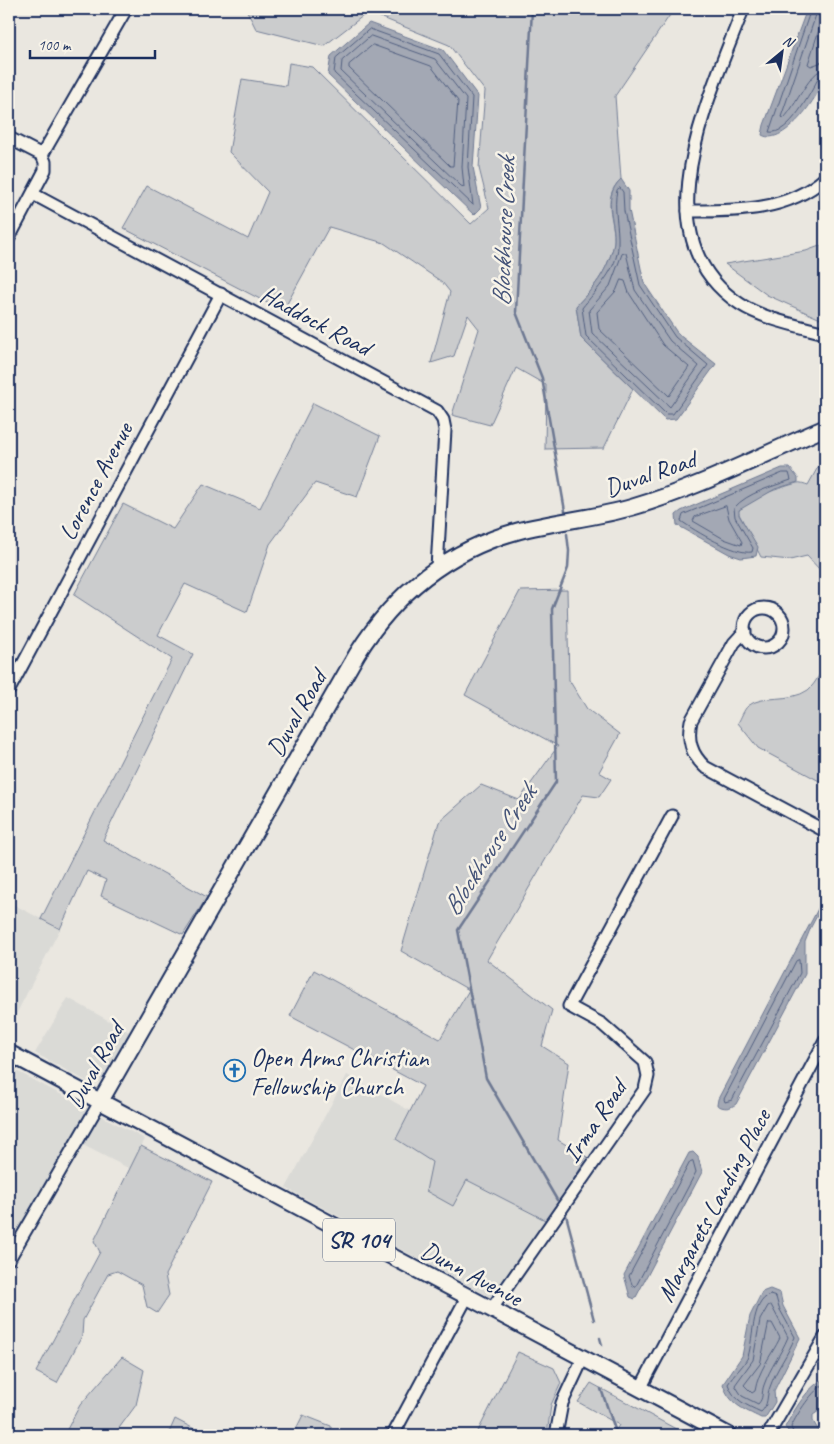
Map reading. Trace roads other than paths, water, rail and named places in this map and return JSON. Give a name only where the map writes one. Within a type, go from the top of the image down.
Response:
[{"type":"main road","name":"Duval Road","points":[[100,1102],[366,639],[403,594],[437,568],[465,551],[503,536],[634,507],[675,492],[825,428]]},
{"type":"main road","name":"Dunn Avenue","points":[[9,1053],[728,1435]]},
{"type":"street","points":[[42,156],[126,9]]},
{"type":"street","points":[[743,9],[694,142],[689,173],[688,210],[691,234],[696,251],[713,280],[726,294],[755,313],[823,334]]},
{"type":"street","points":[[9,138],[42,156],[45,162],[45,170],[9,238]]},
{"type":"street","points":[[688,210],[740,211],[763,207],[793,198],[825,178]]},
{"type":"street","name":"Haddock Road","points":[[33,194],[437,411],[443,420],[445,430],[437,568]]},
{"type":"street","name":"Lorence Avenue","points":[[9,690],[221,294]]},
{"type":"street","points":[[745,631],[734,643],[691,721],[688,732],[692,752],[705,767],[825,831]]},
{"type":"street","name":"Irma Road","points":[[491,1310],[645,1089],[647,1082],[645,1062],[602,1024],[569,1006],[672,816]]},
{"type":"street","name":"Margarets Landing Place","points":[[640,1389],[825,1041]]},
{"type":"street","name":"Duval Road","points":[[9,1258],[100,1102]]},
{"type":"street","points":[[393,1435],[467,1297]]},
{"type":"street","points":[[768,1435],[825,1337]]},
{"type":"street","points":[[556,1435],[562,1403],[583,1358]]},
{"type":"water","points":[[807,9],[825,9],[826,58],[823,82],[810,105],[791,126],[771,137],[762,135],[764,125]]},
{"type":"water","points":[[369,23],[443,50],[478,96],[473,167],[481,208],[474,215],[328,75],[331,56]]},
{"type":"water","points":[[621,179],[629,191],[629,210],[644,283],[678,334],[716,364],[676,419],[665,420],[581,338],[576,306],[599,280],[607,266],[614,239],[610,204],[611,195]]},
{"type":"water","points":[[782,468],[790,468],[798,478],[798,482],[775,489],[739,510],[739,515],[758,547],[756,556],[741,558],[729,554],[677,525],[676,515],[681,511]]},
{"type":"water","points":[[821,903],[825,908],[820,910],[805,942],[805,974],[736,1104],[729,1108],[717,1105],[718,1099]]},
{"type":"water","points":[[693,1152],[698,1157],[702,1172],[635,1299],[630,1297],[624,1275],[689,1153]]},
{"type":"water","points":[[770,1289],[780,1293],[783,1306],[800,1338],[774,1391],[775,1402],[765,1418],[761,1418],[743,1409],[733,1401],[723,1384],[742,1356],[750,1316],[762,1292]]},
{"type":"water","points":[[825,1379],[825,1407],[813,1415],[813,1421],[820,1433],[819,1435],[791,1435],[785,1427],[802,1399],[813,1387]]},
{"type":"waterway","name":"Blockhouse Creek","points":[[532,9],[516,312],[542,378],[565,511]]},
{"type":"waterway","name":"Blockhouse Creek","points":[[557,1200],[486,1078],[458,930],[556,782],[552,609],[568,568],[567,534]]},
{"type":"waterway","name":"Blockhouse Creek","points":[[566,1215],[594,1320]]},
{"type":"waterway","name":"Blockhouse Creek","points":[[600,1338],[602,1345]]},
{"type":"waterway","name":"Blockhouse Creek","points":[[601,1389],[617,1435]]},
{"type":"place","name":"Open Arms Christian Fellowship Church","points":[[235,1071]]}]
